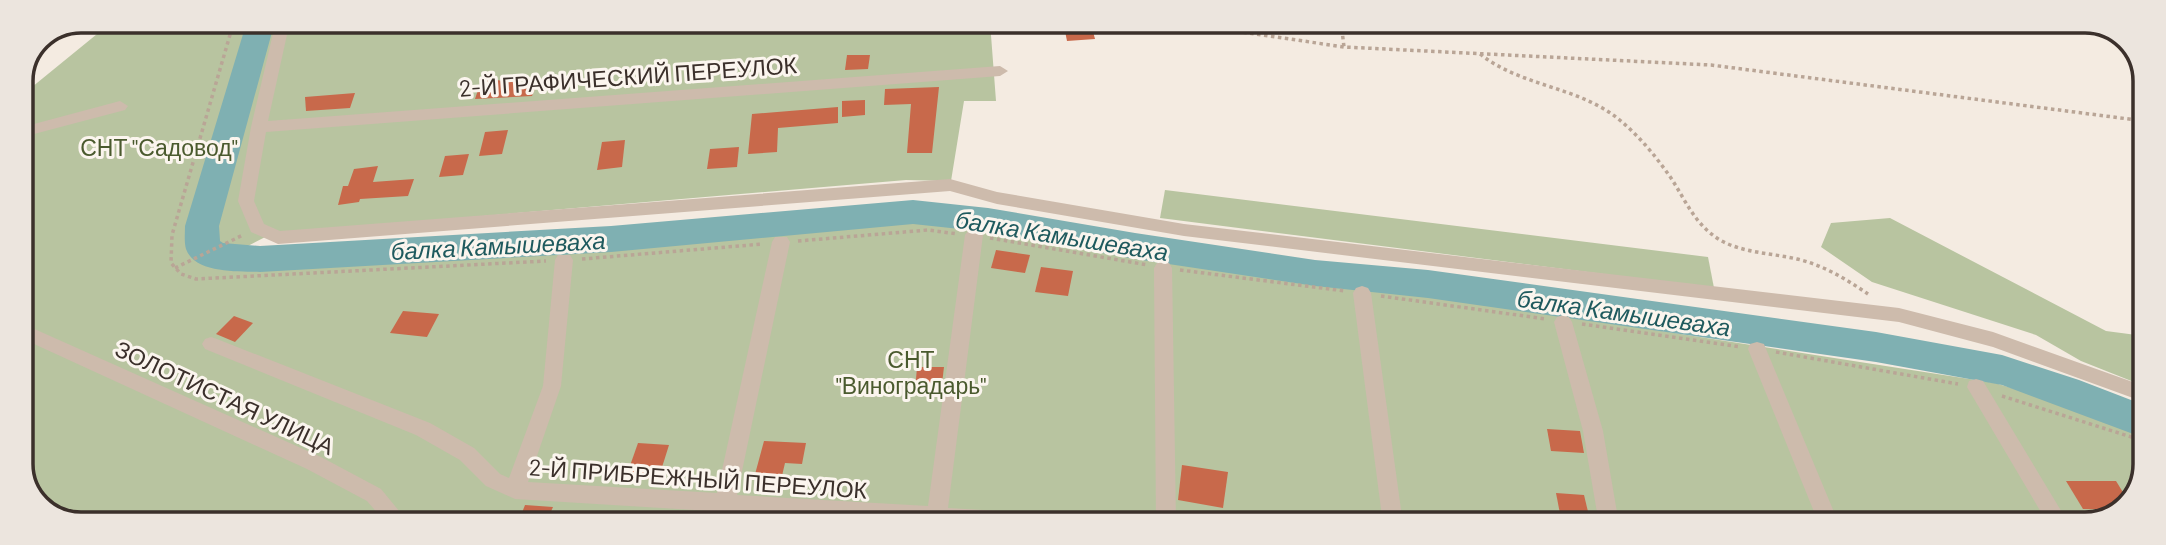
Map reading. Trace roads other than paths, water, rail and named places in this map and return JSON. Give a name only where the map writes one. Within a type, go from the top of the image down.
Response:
[{"type":"street","points":[[280,33],[246,201],[257,228],[278,238],[950,185],[997,198],[1184,230],[1899,315],[1957,327],[2022,347],[2133,390]]},
{"type":"street","name":"2-Й ГРАФИЧЕСКИЙ ПЕРЕУЛОК","points":[[259,127],[1000,71]]},
{"type":"street","points":[[33,129],[120,106]]},
{"type":"street","points":[[938,512],[974,235]]},
{"type":"street","points":[[725,504],[781,242]]},
{"type":"street","points":[[514,490],[552,386],[564,260]]},
{"type":"street","points":[[1163,268],[1166,512]]},
{"type":"street","points":[[1362,293],[1391,512]]},
{"type":"street","points":[[1563,322],[1593,432],[1607,512]]},
{"type":"street","name":"ЗОЛОТИСТАЯ УЛИЦА","points":[[33,335],[314,463],[374,495],[389,512]]},
{"type":"street","name":"2-Й ПРИБРЕЖНЫЙ ПЕРЕУЛОК","points":[[211,344],[423,429],[467,454],[493,480],[514,490],[725,504],[800,512]]},
{"type":"street","points":[[1756,349],[1824,512]]},
{"type":"street","points":[[1976,387],[2052,512]]},
{"type":"waterway","name":"балка Камышеваха","points":[[258,33],[202,226],[203,248],[217,256],[260,259],[611,239],[913,212],[988,220],[1135,246],[1315,273],[1428,284],[1876,347],[2002,370],[2066,391],[2133,418]]},
{"type":"park label","name":"СНТ \"Садовод\"","points":[[159,147]]},
{"type":"park label","name":"СНТ \"Виноградарь\"","points":[[911,372]]}]
